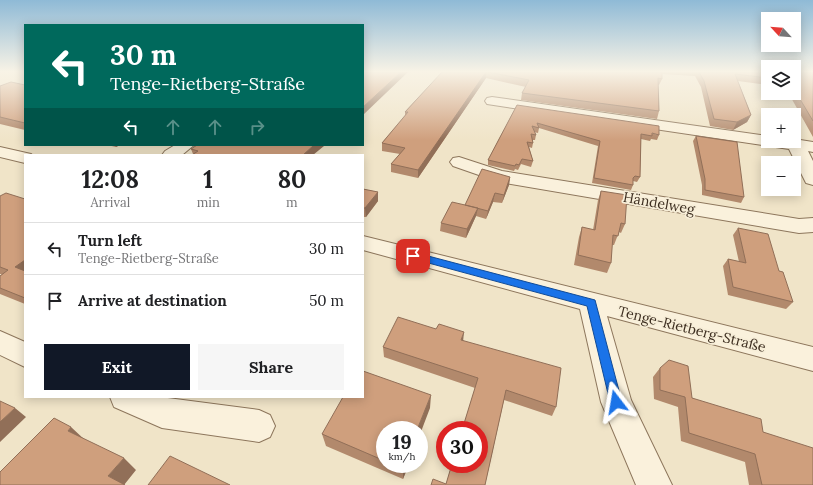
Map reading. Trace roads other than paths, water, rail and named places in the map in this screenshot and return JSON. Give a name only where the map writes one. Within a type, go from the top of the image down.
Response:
[{"type":"street","points":[[492,101],[761,139]]},
{"type":"street","points":[[172,154],[184,146]]},
{"type":"street","points":[[804,146],[813,179]]},
{"type":"street","points":[[0,168],[14,155]]},
{"type":"street","name":"Händelweg","points":[[459,162],[500,176],[799,226],[813,224]]},
{"type":"street","name":"Tenge-Rietberg-Straße","points":[[364,243],[813,359]]},
{"type":"street","points":[[591,303],[616,402],[654,485]]},
{"type":"street","points":[[0,342],[24,354]]},
{"type":"street","points":[[127,398],[162,413],[259,426]]}]
